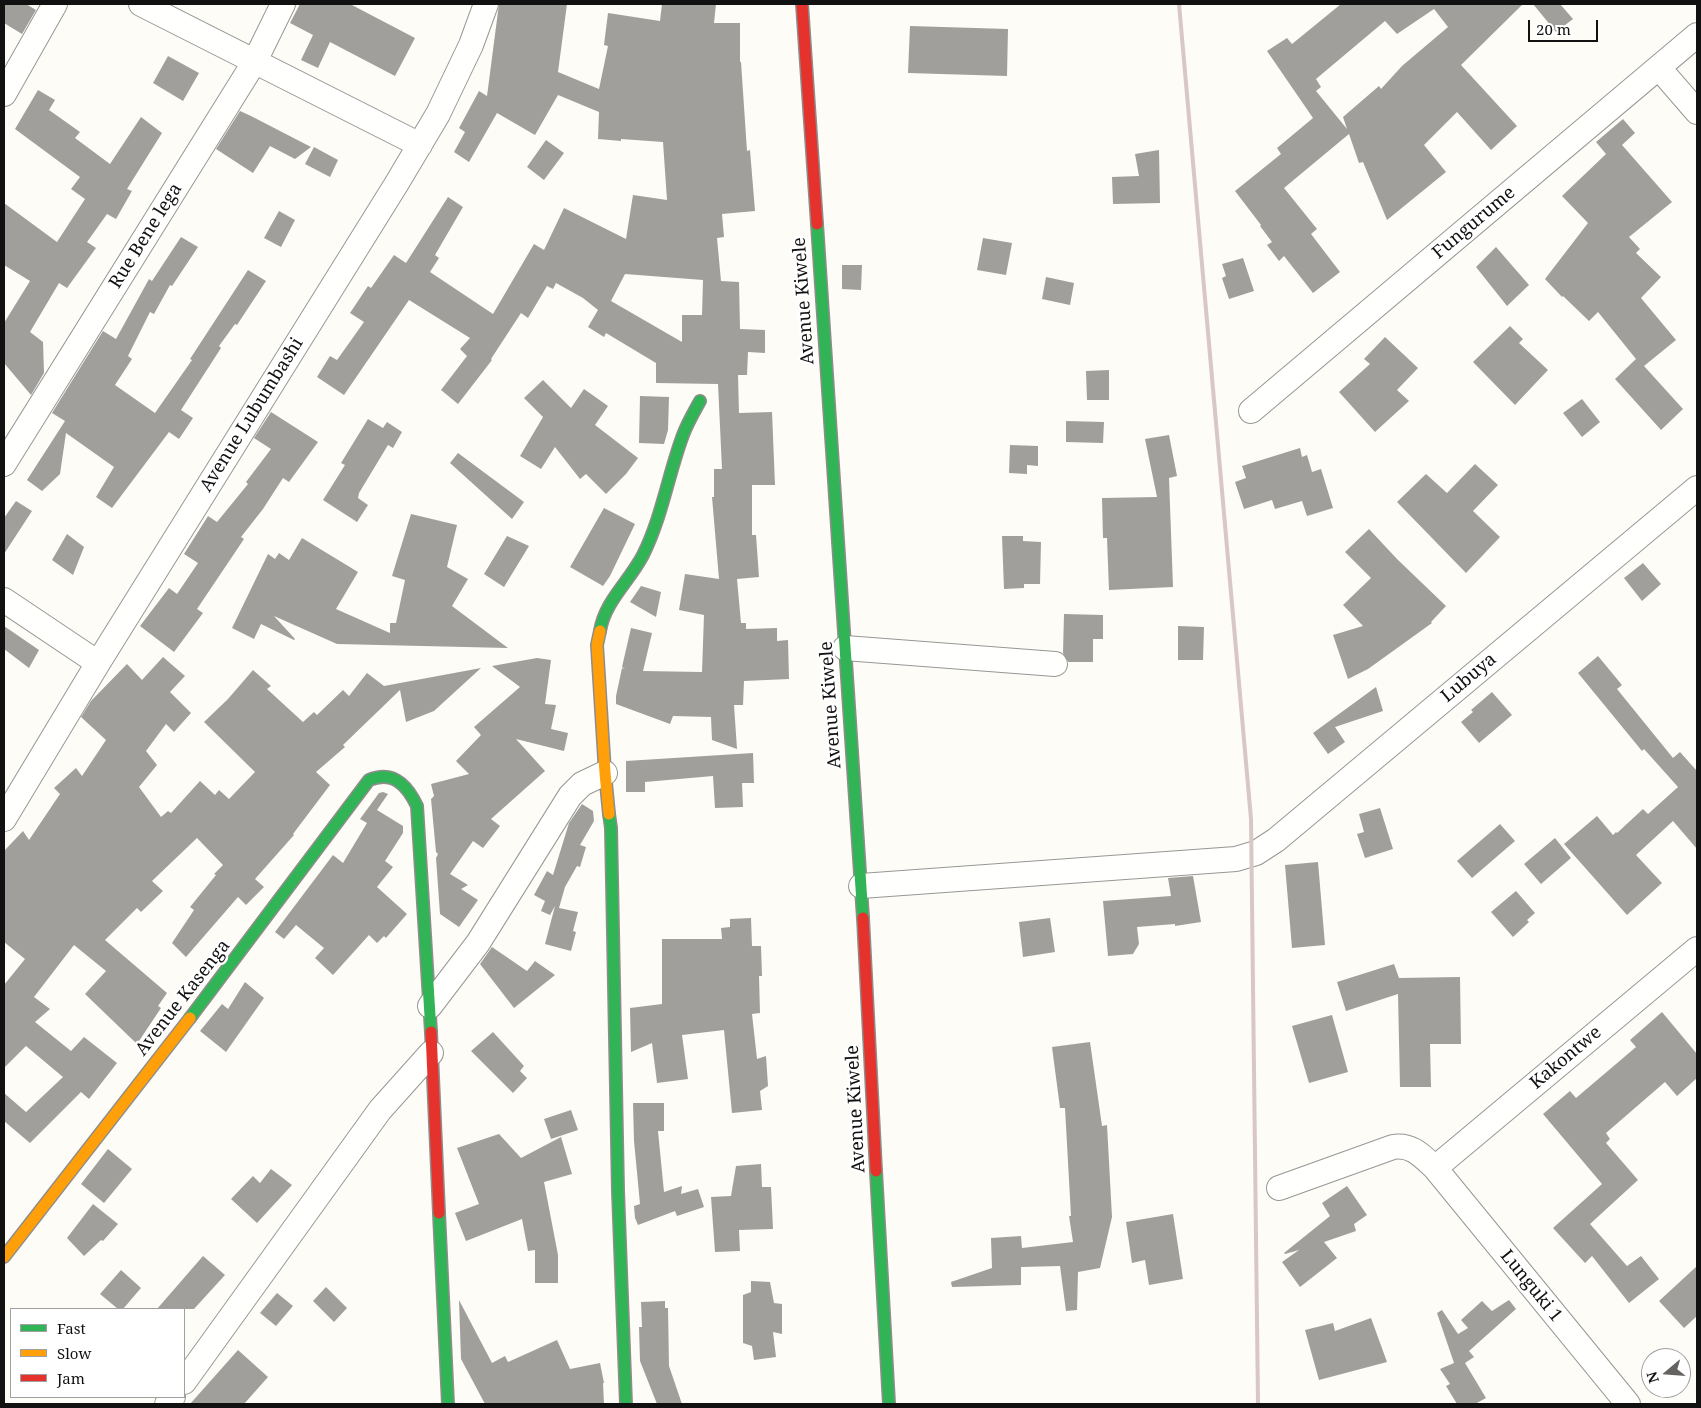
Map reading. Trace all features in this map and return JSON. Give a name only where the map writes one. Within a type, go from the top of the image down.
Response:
[{"type":"street","points":[[4,94],[55,4]]},
{"type":"street","points":[[141,4],[420,145]]},
{"type":"street","name":"Rue Bene lega","points":[[4,464],[255,61],[283,4]]},
{"type":"street","name":"Avenue Lubumbashi","points":[[4,818],[98,663],[420,145],[438,114],[471,45],[486,4]]},
{"type":"street","name":"Avenue Kiwele","points":[[802,4],[861,886],[889,1404]]},
{"type":"street","name":"Fungurume","points":[[1251,411],[1697,34]]},
{"type":"street","points":[[1659,68],[1697,112]]},
{"type":"street","points":[[626,1404],[618,1191],[611,828],[605,773],[597,645],[602,618],[642,557],[656,525],[683,435],[700,401]]},
{"type":"street","name":"Lubuya","points":[[861,886],[1236,859],[1256,853],[1276,840],[1697,488]]},
{"type":"street","points":[[4,600],[98,663]]},
{"type":"street","points":[[845,648],[1055,664]]},
{"type":"street","points":[[448,1404],[430,1006],[478,943],[570,796],[582,784],[605,773]]},
{"type":"street","name":"Avenue Kasenga","points":[[4,1257],[208,996],[369,780],[379,776],[386,776],[396,780],[410,792],[417,806],[430,1006]]},
{"type":"street","name":"Kakontwe","points":[[1435,1168],[1697,949]]},
{"type":"street","points":[[185,1381],[380,1110],[431,1052]]},
{"type":"street","name":"Lunguki 1","points":[[1279,1188],[1386,1149],[1401,1145],[1416,1151],[1435,1168],[1628,1404]]},
{"type":"building","points":[[4,4],[26,4],[36,10],[22,34],[4,23]]},
{"type":"building","points":[[300,4],[350,4],[415,38],[395,76],[330,42],[318,68],[301,60],[313,35],[290,23]]},
{"type":"building","points":[[499,4],[567,4],[558,72],[599,89],[608,46],[604,45],[608,13],[660,21],[662,4],[716,4],[714,23],[740,23],[740,62],[747,151],[750,150],[755,211],[722,214],[724,237],[717,238],[721,281],[739,282],[740,329],[765,330],[765,353],[748,352],[747,375],[738,375],[739,413],[772,412],[775,485],[752,485],[752,535],[756,535],[759,577],[737,579],[741,623],[746,623],[746,629],[777,628],[777,641],[788,640],[789,679],[744,681],[743,705],[734,705],[737,749],[712,740],[711,717],[673,716],[670,724],[616,704],[622,668],[625,669],[622,667],[631,628],[652,633],[643,671],[702,672],[704,615],[679,610],[685,574],[719,579],[712,497],[714,497],[714,469],[722,469],[718,384],[656,383],[656,363],[606,333],[604,337],[588,327],[598,310],[583,298],[556,283],[553,289],[547,286],[528,318],[521,313],[492,360],[458,404],[441,390],[467,356],[460,349],[470,338],[409,300],[344,395],[317,377],[330,356],[337,360],[364,322],[350,313],[368,286],[371,288],[394,255],[406,263],[448,197],[463,207],[435,255],[439,258],[430,272],[493,314],[534,244],[544,250],[564,208],[626,239],[633,195],[667,200],[663,142],[598,139],[599,112],[558,95],[535,135],[497,113],[469,162],[454,152],[465,132],[459,128],[479,91],[487,96]],"holes":[[[625,274],[703,280],[702,315],[682,315],[682,342],[611,301]]]},
{"type":"building","points":[[1341,4],[1523,4],[1461,65],[1517,126],[1491,150],[1457,112],[1424,145],[1446,172],[1387,220],[1363,162],[1359,163],[1349,134],[1284,188],[1317,229],[1311,234],[1340,272],[1313,293],[1284,256],[1279,261],[1267,245],[1272,242],[1235,191],[1281,154],[1277,148],[1313,118],[1267,51],[1287,38],[1292,44]],"holes":[[[1434,9],[1448,27],[1402,66],[1381,89],[1379,86],[1343,117],[1347,129],[1316,91],[1321,87],[1316,79],[1385,21],[1397,34]]]},
{"type":"building","points":[[1533,4],[1560,4],[1573,19],[1556,32]]},
{"type":"building","points":[[910,26],[1008,29],[1007,76],[908,73]]},
{"type":"building","points":[[168,56],[199,73],[183,101],[153,83]]},
{"type":"building","points":[[38,90],[55,100],[49,110],[80,132],[75,138],[110,164],[141,117],[162,133],[127,189],[132,191],[116,219],[107,214],[87,242],[96,248],[67,288],[59,283],[30,332],[43,342],[44,373],[31,395],[4,363],[4,323],[30,281],[4,265],[4,203],[57,242],[85,199],[71,189],[80,177],[15,129]]},
{"type":"building","points":[[240,111],[311,147],[295,159],[270,146],[253,173],[216,149]]},
{"type":"building","points":[[1623,119],[1635,133],[1622,145],[1672,202],[1629,237],[1640,249],[1636,253],[1661,277],[1641,298],[1676,340],[1644,366],[1683,409],[1661,430],[1615,379],[1636,359],[1598,312],[1589,321],[1545,279],[1588,223],[1562,196],[1606,154],[1596,142]]},
{"type":"building","points":[[546,140],[564,153],[544,180],[527,167]]},
{"type":"building","points":[[314,147],[338,160],[330,177],[305,164]]},
{"type":"building","points":[[1159,150],[1160,203],[1113,204],[1112,177],[1139,176],[1135,154]]},
{"type":"building","points":[[279,211],[295,220],[281,247],[264,238]]},
{"type":"building","points":[[181,237],[198,247],[172,286],[170,285],[154,314],[150,312],[128,356],[132,359],[115,385],[155,413],[192,360],[190,359],[248,270],[266,281],[237,325],[235,324],[219,346],[221,348],[181,410],[193,418],[179,439],[169,432],[112,508],[96,497],[114,467],[66,433],[60,474],[42,491],[27,480],[65,421],[52,413],[103,331],[116,339],[149,279],[152,281]]},
{"type":"building","points":[[983,238],[1012,243],[1006,275],[977,270]]},
{"type":"building","points":[[1496,247],[1529,285],[1507,306],[1476,267]]},
{"type":"building","points":[[1243,258],[1254,291],[1229,299],[1222,278],[1226,276],[1222,264]]},
{"type":"building","points":[[842,265],[862,265],[861,290],[842,289]]},
{"type":"building","points":[[1046,277],[1074,283],[1070,305],[1042,299]]},
{"type":"building","points":[[1510,326],[1523,339],[1519,343],[1548,370],[1515,405],[1473,362]]},
{"type":"building","points":[[1385,337],[1418,368],[1397,390],[1409,401],[1375,432],[1339,392],[1370,364],[1364,359]]},
{"type":"building","points":[[1109,370],[1109,400],[1087,400],[1086,371]]},
{"type":"building","points":[[543,380],[571,408],[584,389],[608,406],[595,425],[638,458],[626,474],[606,494],[586,474],[580,479],[555,447],[541,469],[520,456],[543,417],[524,398]]},
{"type":"building","points":[[640,396],[669,397],[668,430],[664,444],[639,443]]},
{"type":"building","points":[[1582,399],[1600,422],[1582,437],[1563,413]]},
{"type":"building","points":[[271,412],[318,442],[289,482],[283,478],[263,509],[241,537],[244,539],[197,609],[203,613],[174,652],[140,626],[169,588],[177,594],[198,563],[184,554],[208,516],[217,522],[248,484],[246,482],[271,449],[254,438]]},
{"type":"building","points":[[368,419],[383,428],[387,422],[402,432],[393,448],[388,445],[359,493],[358,498],[368,505],[357,522],[323,500],[345,465],[341,463]]},
{"type":"building","points":[[1066,421],[1104,422],[1103,443],[1066,442]]},
{"type":"building","points":[[1169,435],[1177,476],[1169,478],[1173,587],[1109,590],[1107,538],[1103,538],[1102,498],[1157,497],[1145,439]]},
{"type":"building","points":[[1010,445],[1038,446],[1038,466],[1027,465],[1027,474],[1009,473]]},
{"type":"building","points":[[1300,448],[1302,457],[1307,455],[1312,472],[1321,469],[1333,508],[1307,516],[1302,501],[1275,509],[1272,500],[1244,509],[1235,482],[1246,478],[1242,466]]},
{"type":"building","points":[[458,453],[524,502],[512,519],[450,463]]},
{"type":"building","points":[[1475,464],[1498,485],[1473,511],[1500,537],[1466,573],[1397,502],[1426,474],[1447,493]]},
{"type":"building","points":[[16,501],[32,511],[4,554],[4,518]]},
{"type":"building","points":[[604,508],[635,524],[610,576],[603,586],[570,567]]},
{"type":"building","points":[[411,514],[457,525],[447,567],[468,579],[452,606],[508,648],[337,644],[274,616],[294,640],[261,624],[254,639],[232,628],[268,554],[275,559],[279,553],[289,560],[302,538],[358,572],[336,609],[390,633],[390,623],[396,623],[405,580],[392,576]]},
{"type":"building","points":[[1369,529],[1446,606],[1432,623],[1368,669],[1348,679],[1333,635],[1363,626],[1343,605],[1371,578],[1345,552]]},
{"type":"building","points":[[67,534],[84,547],[73,575],[52,560]]},
{"type":"building","points":[[507,536],[529,546],[504,587],[484,574]]},
{"type":"building","points":[[1002,536],[1023,536],[1023,541],[1041,542],[1040,584],[1024,584],[1024,588],[1004,589]]},
{"type":"building","points":[[1643,563],[1661,584],[1642,601],[1624,578]]},
{"type":"building","points":[[641,586],[661,592],[656,617],[630,602]]},
{"type":"building","points":[[1064,614],[1103,615],[1103,639],[1093,639],[1093,662],[1068,662],[1063,653]]},
{"type":"building","points":[[4,626],[39,650],[29,668],[4,649]]},
{"type":"building","points":[[1178,626],[1204,627],[1203,660],[1178,660]]},
{"type":"building","points":[[1598,656],[1622,685],[1617,689],[1673,758],[1680,752],[1697,771],[1697,849],[1673,821],[1636,855],[1662,883],[1627,915],[1564,844],[1597,816],[1613,835],[1617,833],[1643,809],[1648,814],[1678,787],[1644,749],[1642,751],[1578,673]]},
{"type":"building","points":[[163,657],[185,676],[170,692],[191,713],[174,732],[166,724],[146,751],[157,765],[139,787],[161,817],[168,811],[171,813],[200,781],[215,795],[219,790],[229,799],[255,772],[204,722],[228,699],[253,670],[271,686],[267,689],[303,722],[314,712],[317,715],[343,690],[349,696],[367,673],[384,686],[481,668],[434,711],[406,722],[400,690],[343,745],[345,747],[316,772],[330,785],[294,835],[255,879],[264,887],[246,905],[238,897],[186,957],[172,943],[194,910],[190,907],[216,875],[214,874],[223,865],[197,838],[152,881],[163,891],[141,912],[137,908],[105,940],[167,993],[158,1006],[161,1008],[137,1044],[85,994],[106,971],[74,945],[34,997],[50,1009],[35,1022],[71,1051],[84,1037],[117,1063],[89,1099],[81,1092],[30,1143],[4,1121],[4,1093],[26,1112],[63,1077],[26,1046],[4,1068],[4,985],[25,959],[4,942],[4,851],[23,831],[29,840],[60,794],[54,788],[76,768],[82,776],[106,740],[81,717],[91,701],[127,664],[142,680]]},
{"type":"building","points":[[537,658],[551,660],[545,704],[556,705],[551,729],[568,733],[564,751],[516,739],[545,771],[491,819],[500,826],[483,848],[473,841],[450,874],[468,885],[461,889],[478,900],[459,927],[440,914],[436,858],[438,854],[436,852],[431,799],[434,796],[431,784],[469,774],[456,761],[481,735],[474,727],[520,687],[492,666]]},
{"type":"building","points":[[1376,687],[1383,711],[1335,727],[1345,742],[1328,754],[1313,733]]},
{"type":"building","points":[[1492,692],[1512,715],[1479,743],[1461,722],[1473,712],[1471,710]]},
{"type":"building","points":[[753,753],[754,783],[742,783],[743,807],[715,808],[713,776],[645,782],[645,792],[626,792],[626,761]]},
{"type":"building","points":[[379,793],[388,794],[377,810],[403,826],[403,833],[385,861],[393,867],[377,887],[407,914],[386,938],[384,936],[377,943],[369,935],[333,975],[315,958],[324,948],[296,925],[284,939],[275,932],[333,855],[343,863],[367,823],[360,819]]},
{"type":"building","points":[[582,804],[593,811],[594,821],[580,845],[586,847],[580,867],[577,866],[565,887],[559,908],[578,912],[573,931],[576,932],[571,951],[545,944],[555,906],[550,915],[541,911],[545,901],[534,895],[547,871],[553,875],[569,823]]},
{"type":"building","points":[[1380,808],[1393,849],[1365,858],[1357,834],[1364,832],[1359,814]]},
{"type":"building","points":[[1500,824],[1515,841],[1472,878],[1457,861]]},
{"type":"building","points":[[1555,838],[1571,858],[1541,884],[1524,864]]},
{"type":"building","points":[[1318,862],[1325,945],[1292,948],[1285,865]]},
{"type":"building","points":[[1193,876],[1201,922],[1175,926],[1175,924],[1137,927],[1139,944],[1133,954],[1108,956],[1103,901],[1171,896],[1168,878]]},
{"type":"building","points":[[1516,891],[1535,913],[1527,920],[1529,922],[1513,937],[1491,912]]},
{"type":"building","points":[[751,918],[752,946],[761,946],[762,976],[759,976],[760,1013],[752,1014],[757,1059],[766,1056],[768,1086],[760,1091],[762,1110],[732,1113],[724,1030],[682,1035],[688,1079],[657,1083],[652,1043],[631,1052],[630,1008],[662,1004],[662,939],[722,939],[721,928],[730,927],[730,919]]},
{"type":"building","points":[[1050,918],[1055,952],[1023,957],[1019,922]]},
{"type":"building","points":[[492,947],[527,971],[535,961],[555,975],[514,1008],[480,964]]},
{"type":"building","points":[[1394,964],[1399,978],[1460,977],[1461,1044],[1430,1044],[1431,1087],[1400,1087],[1398,994],[1346,1011],[1337,982]]},
{"type":"building","points":[[245,982],[264,998],[226,1052],[200,1031],[222,1004],[228,1009]]},
{"type":"building","points":[[1662,1012],[1697,1054],[1697,1078],[1677,1096],[1665,1082],[1606,1133],[1610,1139],[1606,1143],[1638,1180],[1590,1224],[1627,1266],[1641,1256],[1659,1279],[1629,1303],[1592,1256],[1585,1263],[1553,1228],[1602,1184],[1543,1114],[1570,1091],[1576,1098],[1636,1047],[1630,1040]]},
{"type":"building","points":[[1332,1015],[1348,1072],[1309,1083],[1292,1026]]},
{"type":"building","points":[[493,1032],[524,1066],[520,1071],[527,1078],[513,1093],[471,1051]]},
{"type":"building","points":[[1090,1042],[1102,1126],[1107,1125],[1112,1217],[1100,1268],[1078,1272],[1077,1310],[1066,1311],[1060,1266],[1021,1267],[1021,1285],[952,1287],[951,1282],[992,1268],[991,1238],[1021,1236],[1022,1248],[1073,1242],[1069,1216],[1071,1216],[1065,1108],[1060,1108],[1052,1047]]},
{"type":"building","points":[[633,1103],[664,1103],[664,1131],[658,1131],[664,1192],[682,1186],[681,1194],[698,1189],[704,1207],[677,1216],[675,1211],[638,1225],[634,1206],[640,1204],[634,1141]]},
{"type":"building","points":[[571,1110],[578,1130],[551,1139],[544,1119]]},
{"type":"building","points":[[499,1134],[521,1158],[561,1137],[572,1174],[544,1182],[558,1255],[558,1283],[535,1283],[535,1250],[528,1251],[522,1219],[466,1241],[455,1213],[479,1204],[457,1148]]},
{"type":"building","points":[[108,1149],[132,1169],[104,1203],[81,1184]]},
{"type":"building","points":[[761,1164],[762,1187],[771,1187],[773,1229],[739,1230],[740,1251],[715,1252],[711,1197],[731,1196],[736,1166]]},
{"type":"building","points":[[271,1169],[292,1185],[257,1223],[231,1199],[253,1176],[260,1183]]},
{"type":"building","points":[[1347,1186],[1367,1215],[1354,1224],[1356,1231],[1324,1242],[1337,1258],[1300,1287],[1282,1262],[1299,1250],[1284,1253],[1330,1216],[1322,1203]]},
{"type":"building","points":[[93,1204],[118,1224],[103,1241],[101,1240],[84,1256],[67,1238]]},
{"type":"building","points":[[1173,1214],[1183,1279],[1149,1285],[1145,1260],[1132,1263],[1126,1222]]},
{"type":"building","points":[[203,1256],[225,1275],[194,1309],[158,1308]]},
{"type":"building","points":[[1697,1266],[1697,1316],[1684,1328],[1659,1301]]},
{"type":"building","points":[[121,1270],[141,1288],[124,1308],[117,1308],[100,1294]]},
{"type":"building","points":[[751,1281],[770,1282],[774,1303],[782,1304],[782,1334],[773,1332],[776,1357],[754,1360],[752,1346],[743,1343],[743,1295],[751,1292]]},
{"type":"building","points":[[326,1287],[347,1308],[334,1322],[313,1301]]},
{"type":"building","points":[[277,1293],[293,1306],[276,1326],[260,1313]]},
{"type":"building","points":[[459,1300],[492,1363],[505,1356],[508,1362],[557,1340],[570,1369],[600,1363],[604,1383],[604,1404],[485,1404],[461,1359]]},
{"type":"building","points":[[1509,1300],[1516,1309],[1469,1351],[1474,1357],[1465,1363],[1486,1398],[1475,1404],[1457,1404],[1446,1386],[1450,1384],[1440,1369],[1454,1363],[1437,1313],[1442,1310],[1458,1334],[1468,1328],[1461,1320],[1482,1301],[1492,1311]]},
{"type":"building","points":[[665,1301],[665,1308],[668,1308],[669,1366],[682,1404],[657,1404],[640,1361],[639,1327],[642,1327],[641,1302]]},
{"type":"building","points":[[1371,1318],[1387,1362],[1319,1380],[1305,1330],[1333,1323],[1335,1331]]},
{"type":"building","points":[[238,1350],[268,1377],[244,1404],[190,1404]]},
{"type":"railway","points":[[1179,4],[1251,819],[1258,1404]]},
{"type":"traffic: fast","points":[[817,224],[863,918]]},
{"type":"traffic: fast","points":[[600,631],[607,610],[637,565],[650,541],[683,435],[700,401]]},
{"type":"traffic: fast","points":[[190,1018],[369,780],[385,777],[392,778],[404,786],[417,806],[431,1032]]},
{"type":"traffic: fast","points":[[609,814],[611,828],[618,1191],[626,1404]]},
{"type":"traffic: fast","points":[[876,1171],[889,1404]]},
{"type":"traffic: fast","points":[[439,1213],[448,1404]]},
{"type":"traffic: slow","points":[[600,631],[597,645],[609,814]]},
{"type":"traffic: slow","points":[[4,1257],[190,1018]]},
{"type":"traffic: jam","points":[[802,4],[817,224]]},
{"type":"traffic: jam","points":[[863,918],[876,1171]]},
{"type":"traffic: jam","points":[[431,1032],[439,1213]]}]
